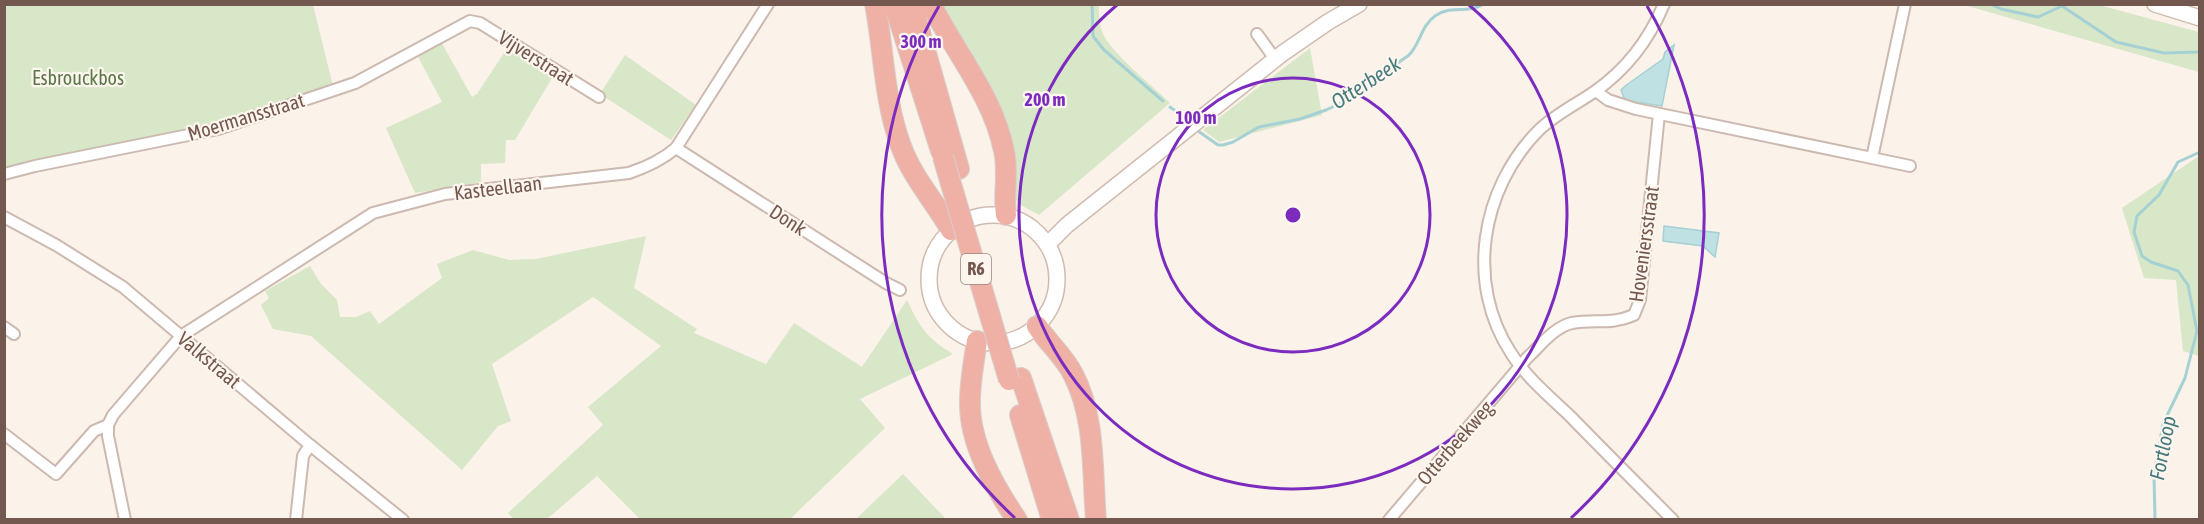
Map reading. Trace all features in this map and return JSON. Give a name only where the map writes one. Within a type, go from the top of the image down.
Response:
[{"type":"highway","points":[[875,4],[890,105],[902,147],[917,178],[951,230]]},
{"type":"highway","name":"R6","points":[[894,4],[951,163]]},
{"type":"highway","name":"R6","points":[[912,4],[951,163],[1015,379],[1052,519]]},
{"type":"highway","points":[[931,4],[941,24],[978,81],[998,128],[1007,167],[1006,215]]},
{"type":"highway","points":[[1037,326],[1065,362],[1078,385],[1090,436],[1096,519]]},
{"type":"highway","points":[[977,341],[969,402],[975,436],[990,475],[1017,519]]},
{"type":"highway","name":"R6","points":[[1015,379],[1069,519]]},
{"type":"main road","points":[[1044,239],[1067,225],[1116,180],[1339,4]]},
{"type":"main road","points":[[1272,55],[1359,4]]},
{"type":"main road","points":[[2155,4],[2199,18]]},
{"type":"main road","points":[[985,214],[1006,215],[1024,222],[1044,239],[1057,267],[1057,292],[1050,309],[1037,326],[1025,335],[998,343],[977,341],[948,325],[936,309],[929,284],[931,261],[943,238],[951,230],[973,217],[985,214]]},
{"type":"street","name":"Kasteellaan","points":[[4,434],[56,474],[94,431],[108,425],[113,415],[181,336],[373,213],[445,194],[629,173],[646,168],[665,158],[676,148],[768,4]]},
{"type":"street","points":[[1664,4],[1645,42],[1620,72],[1596,91],[1555,117],[1539,131],[1509,168],[1493,204],[1485,244],[1484,271],[1487,293],[1501,335],[1520,367],[1673,519]]},
{"type":"street","points":[[1872,158],[1905,4]]},
{"type":"street","name":"Moermansstraat","points":[[4,174],[218,129],[355,83],[467,21],[473,21]]},
{"type":"street","name":"Vijverstraat","points":[[473,21],[480,22],[599,97]]},
{"type":"street","points":[[1257,34],[1272,55]]},
{"type":"street","points":[[1596,91],[1608,100],[1621,105],[1910,166]]},
{"type":"street","name":"Hoveniersstraat","points":[[1520,367],[1550,335],[1570,324],[1621,321],[1634,315],[1640,300],[1659,114]]},
{"type":"street","name":"Donk","points":[[676,148],[900,290]]},
{"type":"street","name":"Valkstraat","points":[[4,217],[56,245],[123,287],[310,445],[403,519]]},
{"type":"street","name":"Otterbeekweg","points":[[1389,519],[1520,367]]},
{"type":"street","points":[[108,425],[108,436],[124,519]]},
{"type":"street","points":[[296,519],[303,456],[310,445]]},
{"type":"green space","name":"Esbrouckbos","points":[[4,5],[313,5],[333,86],[216,124],[79,152],[5,170]]},
{"type":"green space","points":[[942,5],[1099,5],[1099,17],[1104,36],[1125,62],[1170,103],[1039,215],[1019,204],[1014,197],[989,86]]},
{"type":"green space","points":[[1964,5],[2099,5],[2199,32],[2199,72]]},
{"type":"green space","points":[[440,40],[472,97],[477,94],[510,44],[555,73],[515,140],[506,140],[505,163],[481,164],[481,182],[415,193],[386,128],[442,102],[416,53]]},
{"type":"green space","points":[[1310,48],[1322,115],[1219,142],[1203,130]]},
{"type":"green space","points":[[625,55],[696,105],[671,140],[600,94]]},
{"type":"green space","points":[[2199,156],[2199,356],[2183,351],[2176,280],[2144,278],[2122,208]]},
{"type":"green space","points":[[646,236],[634,288],[697,329],[694,333],[766,364],[794,323],[862,367],[907,300],[925,332],[953,354],[860,399],[885,428],[790,519],[640,519],[597,476],[547,519],[514,519],[508,513],[603,425],[588,407],[661,346],[593,297],[492,364],[511,421],[498,426],[462,470],[311,336],[273,329],[261,305],[269,298],[265,291],[310,266],[321,284],[337,300],[340,317],[356,317],[370,311],[379,324],[442,278],[437,264],[473,250],[509,260],[536,259]]},
{"type":"green space","points":[[903,474],[946,519],[856,519]]},
{"type":"water","points":[[1674,45],[1662,106],[1629,101],[1624,98],[1621,90],[1663,59],[1665,52]]},
{"type":"water","points":[[1664,226],[1719,233],[1715,257],[1703,246],[1663,241]]},
{"type":"waterway","name":"Otterbeek","points":[[1092,4],[1093,36],[1104,50],[1163,101]]},
{"type":"waterway","name":"Otterbeek","points":[[1198,131],[1218,145],[1223,145],[1259,127],[1300,119],[1326,110],[1343,102],[1409,55],[1430,20],[1435,16],[1446,11],[1472,9],[1484,4]]},
{"type":"waterway","name":"Otterbeek","points":[[1990,4],[2001,9],[2038,17],[2062,6],[2116,42],[2164,53],[2200,52]]},
{"type":"waterway","name":"Otterbeek","points":[[1170,107],[1177,112]]},
{"type":"waterway","name":"Fortloop","points":[[2155,520],[2154,475],[2163,424],[2185,378],[2197,331],[2188,285],[2178,271],[2151,262],[2142,256],[2134,232],[2137,216],[2159,195],[2178,162],[2200,152]]}]
